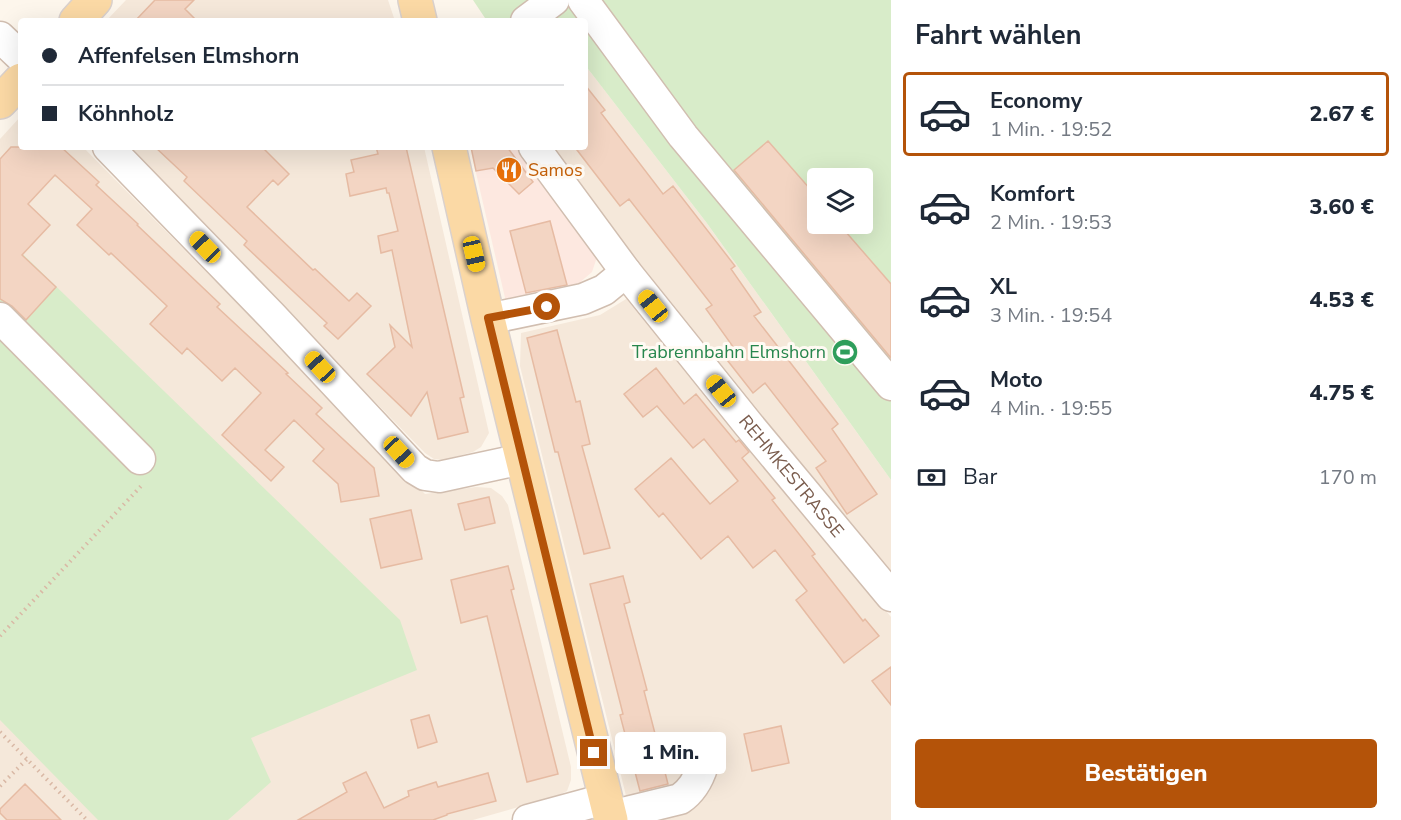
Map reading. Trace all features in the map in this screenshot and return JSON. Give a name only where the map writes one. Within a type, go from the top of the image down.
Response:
[{"type":"main road","points":[[79,18],[95,0]]},
{"type":"main road","points":[[415,0],[419,18]]},
{"type":"main road","points":[[0,102],[18,83]]},
{"type":"main road","points":[[450,150],[488,318],[609,812]]},
{"type":"street","points":[[530,18],[554,0]]},
{"type":"street","points":[[583,0],[683,136],[891,385]]},
{"type":"street","points":[[0,38],[18,54]]},
{"type":"street","points":[[111,150],[272,316],[415,469],[425,475],[439,477],[522,459]]},
{"type":"street","name":"REHMKESTRASSE","points":[[536,150],[626,272],[891,596]]},
{"type":"street","points":[[488,318],[583,299],[604,290],[626,272]]},
{"type":"street","points":[[0,318],[140,459]]},
{"type":"street","points":[[528,820],[609,812],[680,799],[697,781],[703,765]]},
{"type":"path","points":[[0,636],[152,475],[140,459]]},
{"type":"path","points":[[0,732],[87,820]]},
{"type":"path","points":[[0,786],[27,759]]},
{"type":"shaded area","points":[[126,0],[388,0],[394,18],[109,18]]},
{"type":"shaded area","points":[[588,69],[706,222],[891,480],[891,578],[613,232],[551,150],[588,150]]},
{"type":"shaded area","points":[[18,119],[18,150],[86,150],[425,494],[476,487],[491,488],[502,496],[508,505],[571,767],[571,780],[567,791],[557,796],[473,820],[0,820],[0,139]]},
{"type":"shaded area","points":[[130,150],[425,150],[489,433],[481,447],[473,452],[443,460],[434,459],[425,453]]},
{"type":"shaded area","points":[[471,150],[530,150],[600,248],[592,272],[578,284],[506,302]]},
{"type":"shaded area","points":[[631,296],[891,617],[891,820],[632,820],[520,366],[521,333],[600,315]]},
{"type":"green space","name":"Trabrennbahn Elmshorn","points":[[473,0],[891,0],[891,480],[706,222],[588,69],[588,18],[485,18]]},
{"type":"green space","points":[[0,232],[400,620],[417,670],[251,738],[271,782],[228,820],[98,820],[0,720]]},
{"type":"building","points":[[155,0],[194,0],[185,9],[194,18],[138,18]]},
{"type":"building","points":[[588,89],[605,110],[601,113],[663,194],[673,186],[735,266],[731,269],[761,312],[754,316],[838,424],[832,429],[877,494],[847,514],[816,468],[826,461],[765,383],[753,393],[724,356],[734,348],[706,309],[712,305],[629,199],[620,206],[577,150],[588,150]]},
{"type":"building","points":[[768,141],[807,185],[807,234],[848,234],[891,284],[891,358],[734,170]]},
{"type":"building","points":[[11,147],[18,147],[18,150],[64,150],[99,182],[96,185],[220,304],[217,307],[322,408],[316,414],[374,468],[379,496],[341,502],[338,484],[313,461],[324,449],[294,420],[265,450],[284,467],[271,481],[222,435],[261,393],[235,368],[222,381],[187,348],[182,354],[150,324],[167,306],[111,253],[109,255],[77,225],[92,209],[55,175],[28,204],[50,225],[22,255],[56,287],[26,320],[12,306],[0,299],[0,159]]},
{"type":"building","points":[[158,150],[265,150],[289,174],[278,185],[273,180],[247,207],[349,301],[357,293],[371,306],[338,339],[324,326],[327,323],[244,245],[247,241],[184,181],[187,177]]},
{"type":"building","points":[[377,150],[407,150],[464,397],[460,398],[468,432],[438,439],[427,392],[411,416],[367,374],[395,347],[390,325],[412,347],[392,250],[381,253],[378,236],[398,231],[389,193],[386,188],[350,196],[346,174],[354,172],[351,160],[378,154]]},
{"type":"building","name":"Samos","points":[[472,150],[509,150],[533,182],[519,194],[493,168],[476,171]]},
{"type":"building","points":[[550,221],[567,285],[526,293],[510,231]]},
{"type":"building","points":[[557,330],[576,402],[580,401],[590,444],[582,446],[610,548],[584,554],[558,452],[555,452],[527,338]]},
{"type":"building","points":[[656,368],[684,404],[696,394],[736,442],[739,440],[749,452],[742,458],[775,498],[772,500],[815,554],[812,556],[863,621],[865,619],[879,636],[844,663],[796,600],[807,591],[775,550],[753,568],[728,536],[701,559],[663,513],[659,517],[635,489],[671,458],[710,504],[738,481],[704,439],[693,448],[657,406],[643,417],[624,394]]},
{"type":"building","points":[[489,497],[495,523],[465,530],[458,504]]},
{"type":"building","points":[[411,510],[422,559],[381,568],[370,519]]},
{"type":"building","points":[[508,566],[514,589],[511,590],[558,774],[527,782],[487,616],[461,623],[451,580]]},
{"type":"building","points":[[623,576],[630,602],[624,604],[647,690],[644,691],[668,784],[640,791],[590,584]]},
{"type":"building","points":[[891,667],[891,705],[872,681]]},
{"type":"building","points":[[429,715],[437,742],[418,748],[411,720]]},
{"type":"building","points":[[781,726],[789,763],[752,771],[744,734]]},
{"type":"building","points":[[366,772],[384,808],[409,796],[408,791],[436,782],[438,787],[488,773],[496,801],[433,820],[298,820],[347,792],[343,783]]},
{"type":"building","points":[[25,784],[61,820],[7,820],[0,813],[0,809]]},
{"type":"place","name":"Samos","points":[[509,170]]},
{"type":"place","name":"Trabrennbahn Elmshorn","points":[[845,352]]},
{"type":"route","points":[[547,307],[488,318],[594,753]]}]
